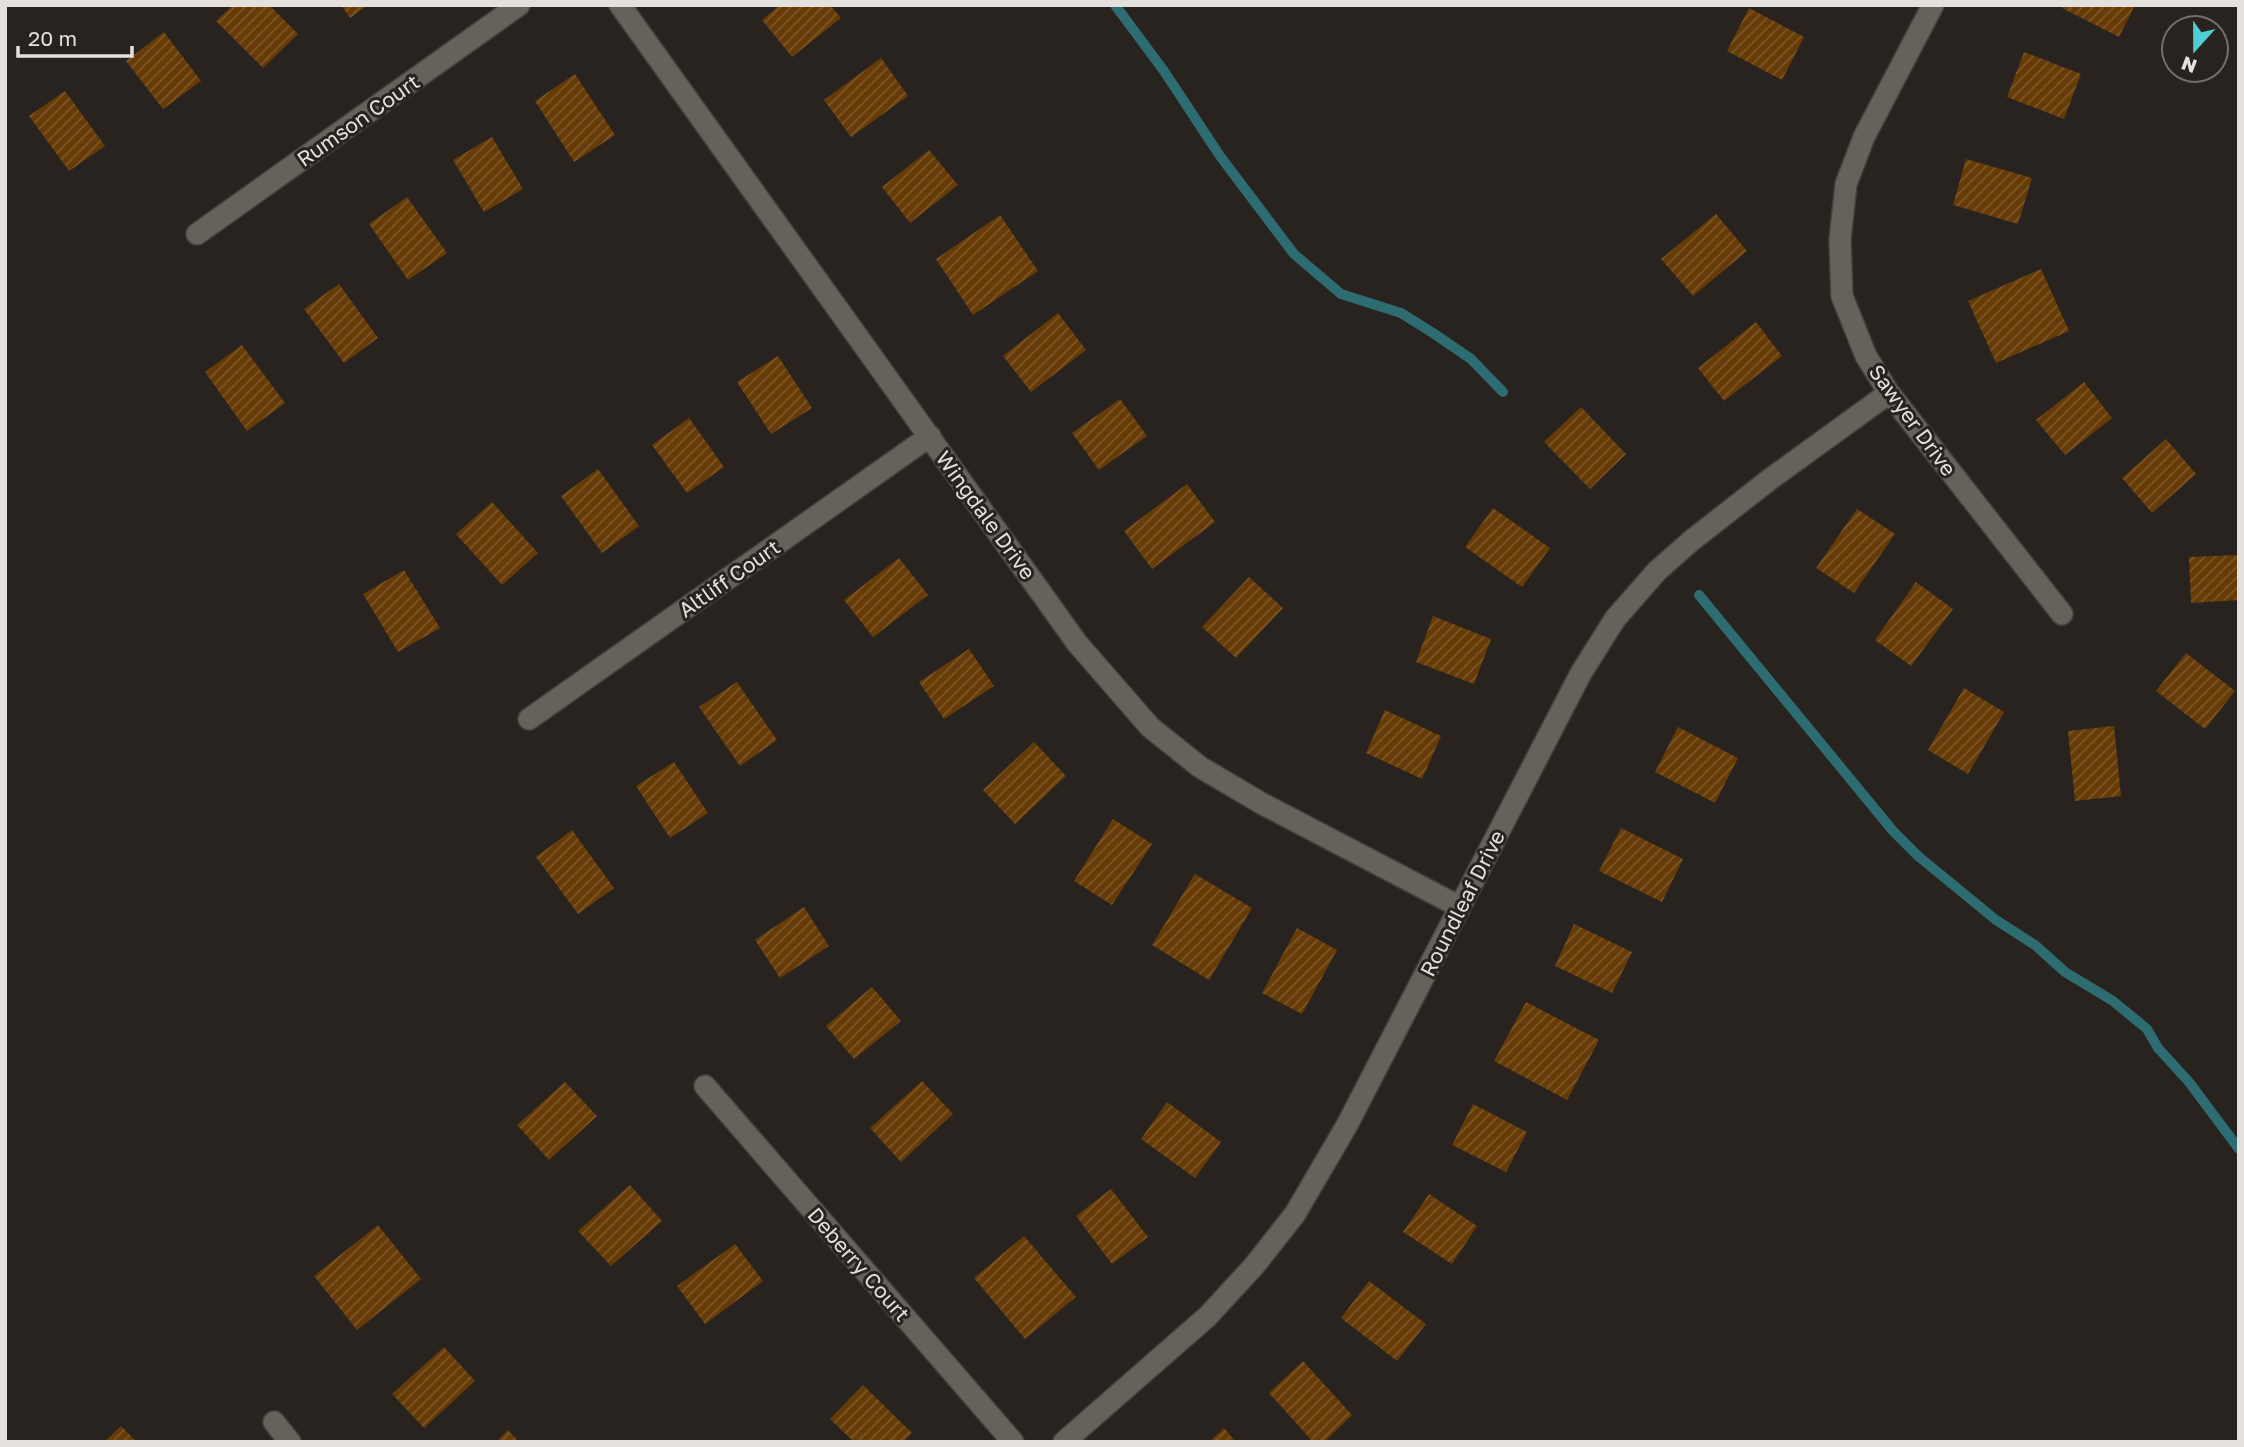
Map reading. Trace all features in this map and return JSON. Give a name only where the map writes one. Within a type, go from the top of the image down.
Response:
[{"type":"street","name":"Rumson Court","points":[[197,234],[519,5]]},
{"type":"street","name":"Wingdale Drive","points":[[620,5],[1077,643],[1150,727],[1200,767],[1261,803],[1460,907]]},
{"type":"street","name":"Sawyer Drive","points":[[1933,5],[1864,137],[1846,184],[1840,240],[1842,296],[1866,356],[1889,393],[2062,614]]},
{"type":"street","name":"Roundleaf Drive","points":[[1064,1442],[1208,1317],[1254,1266],[1295,1214],[1347,1125],[1581,673],[1615,619],[1657,570],[1691,541],[1769,480],[1889,393]]},
{"type":"street","name":"Altliff Court","points":[[529,719],[930,436]]},
{"type":"street","name":"Deberry Court","points":[[705,1086],[1013,1442]]},
{"type":"street","points":[[274,1422],[290,1442]]},
{"type":"building","points":[[233,5],[269,5],[298,34],[263,68],[216,21]]},
{"type":"building","points":[[341,5],[368,5],[350,18]]},
{"type":"building","points":[[780,5],[830,5],[841,18],[792,57],[762,20]]},
{"type":"building","points":[[2063,5],[2135,5],[2119,37],[2062,8]]},
{"type":"building","points":[[1749,8],[1804,37],[1782,80],[1727,51]]},
{"type":"building","points":[[164,32],[201,81],[163,109],[126,61]]},
{"type":"building","points":[[2024,52],[2081,74],[2064,119],[2007,97]]},
{"type":"building","points":[[881,58],[908,96],[851,137],[824,100]]},
{"type":"building","points":[[575,74],[615,135],[574,162],[535,101]]},
{"type":"building","points":[[65,91],[105,146],[69,171],[29,116]]},
{"type":"building","points":[[492,137],[523,189],[484,212],[453,160]]},
{"type":"building","points":[[929,150],[958,185],[910,223],[882,187]]},
{"type":"building","points":[[1966,159],[2032,178],[2018,224],[1953,205]]},
{"type":"building","points":[[407,197],[447,253],[408,280],[369,224]]},
{"type":"building","points":[[1716,214],[1747,251],[1693,296],[1661,259]]},
{"type":"building","points":[[1000,215],[1038,271],[973,315],[936,259]]},
{"type":"building","points":[[2041,269],[2069,331],[1996,363],[1968,301]]},
{"type":"building","points":[[339,284],[378,338],[344,363],[304,309]]},
{"type":"building","points":[[1058,313],[1086,350],[1031,392],[1003,356]]},
{"type":"building","points":[[1756,322],[1782,356],[1724,401],[1698,368]]},
{"type":"building","points":[[242,345],[285,403],[247,431],[205,372]]},
{"type":"building","points":[[778,356],[812,408],[771,434],[737,382]]},
{"type":"building","points":[[2084,382],[2112,418],[2065,455],[2036,420]]},
{"type":"building","points":[[1120,399],[1147,436],[1099,470],[1072,433]]},
{"type":"building","points":[[1581,407],[1626,454],[1590,489],[1544,442]]},
{"type":"building","points":[[689,418],[724,467],[687,493],[652,445]]},
{"type":"building","points":[[2166,439],[2196,474],[2152,513],[2122,478]]},
{"type":"building","points":[[598,469],[639,526],[602,553],[561,496]]},
{"type":"building","points":[[1187,484],[1215,522],[1152,569],[1124,531]]},
{"type":"building","points":[[492,502],[538,553],[502,585],[456,534]]},
{"type":"building","points":[[1493,508],[1550,548],[1522,587],[1465,547]]},
{"type":"building","points":[[1857,509],[1895,534],[1854,593],[1816,568]]},
{"type":"building","points":[[2239,555],[2239,600],[2191,603],[2189,557]]},
{"type":"building","points":[[899,558],[928,595],[873,637],[844,600]]},
{"type":"building","points":[[404,570],[440,628],[398,652],[363,594]]},
{"type":"building","points":[[1249,577],[1283,608],[1236,658],[1202,627]]},
{"type":"building","points":[[1916,582],[1953,609],[1911,666],[1875,640]]},
{"type":"building","points":[[1433,616],[1491,639],[1474,684],[1416,662]]},
{"type":"building","points":[[969,649],[994,686],[944,719],[919,682]]},
{"type":"building","points":[[2186,653],[2235,691],[2205,729],[2156,691]]},
{"type":"building","points":[[737,682],[777,740],[740,766],[699,707]]},
{"type":"building","points":[[1964,688],[2004,712],[1968,774],[1928,750]]},
{"type":"building","points":[[1385,710],[1441,736],[1422,779],[1366,753]]},
{"type":"building","points":[[2114,726],[2121,796],[2075,801],[2068,731]]},
{"type":"building","points":[[1678,727],[1738,758],[1715,803],[1655,772]]},
{"type":"building","points":[[1034,742],[1066,776],[1015,824],[983,790]]},
{"type":"building","points":[[674,762],[708,813],[670,838],[636,786]]},
{"type":"building","points":[[1113,819],[1152,844],[1112,905],[1074,881]]},
{"type":"building","points":[[1621,828],[1683,859],[1662,902],[1599,871]]},
{"type":"building","points":[[572,830],[614,888],[578,914],[536,857]]},
{"type":"building","points":[[1195,874],[1252,908],[1209,980],[1152,945]]},
{"type":"building","points":[[804,907],[829,946],[780,978],[755,940]]},
{"type":"building","points":[[1574,924],[1632,952],[1612,993],[1555,966]]},
{"type":"building","points":[[1297,928],[1337,950],[1302,1014],[1262,993]]},
{"type":"building","points":[[872,987],[901,1021],[854,1059],[826,1026]]},
{"type":"building","points":[[1526,1002],[1599,1040],[1567,1100],[1494,1061]]},
{"type":"building","points":[[922,1081],[953,1114],[901,1162],[870,1128]]},
{"type":"building","points":[[565,1082],[597,1116],[549,1160],[517,1125]]},
{"type":"building","points":[[1167,1102],[1221,1142],[1195,1178],[1141,1139]]},
{"type":"building","points":[[1473,1104],[1527,1132],[1506,1172],[1452,1145]]},
{"type":"building","points":[[630,1185],[662,1221],[611,1266],[578,1231]]},
{"type":"building","points":[[1111,1189],[1148,1237],[1112,1264],[1076,1216]]},
{"type":"building","points":[[1429,1194],[1477,1226],[1452,1264],[1403,1232]]},
{"type":"building","points":[[378,1225],[421,1279],[357,1330],[314,1276]]},
{"type":"building","points":[[1024,1236],[1076,1297],[1025,1339],[974,1278]]},
{"type":"building","points":[[735,1244],[763,1281],[705,1324],[677,1286]]},
{"type":"building","points":[[1369,1281],[1426,1324],[1397,1361],[1341,1318]]},
{"type":"building","points":[[444,1347],[475,1381],[424,1428],[392,1394]]},
{"type":"building","points":[[1303,1361],[1352,1415],[1324,1442],[1313,1442],[1269,1393]]},
{"type":"building","points":[[863,1385],[912,1433],[903,1442],[854,1442],[830,1419]]},
{"type":"building","points":[[121,1426],[137,1442],[104,1442]]},
{"type":"building","points":[[1224,1428],[1236,1442],[1209,1442]]},
{"type":"building","points":[[508,1430],[519,1442],[496,1442]]},
{"type":"waterway","points":[[1115,5],[1164,71],[1220,156],[1294,254],[1341,294],[1401,313],[1433,333],[1471,359],[1503,392]]},
{"type":"waterway","points":[[1699,595],[1893,831],[1918,856],[1996,920],[2035,945],[2065,972],[2113,1001],[2147,1029],[2158,1048],[2189,1082],[2239,1149]]}]
